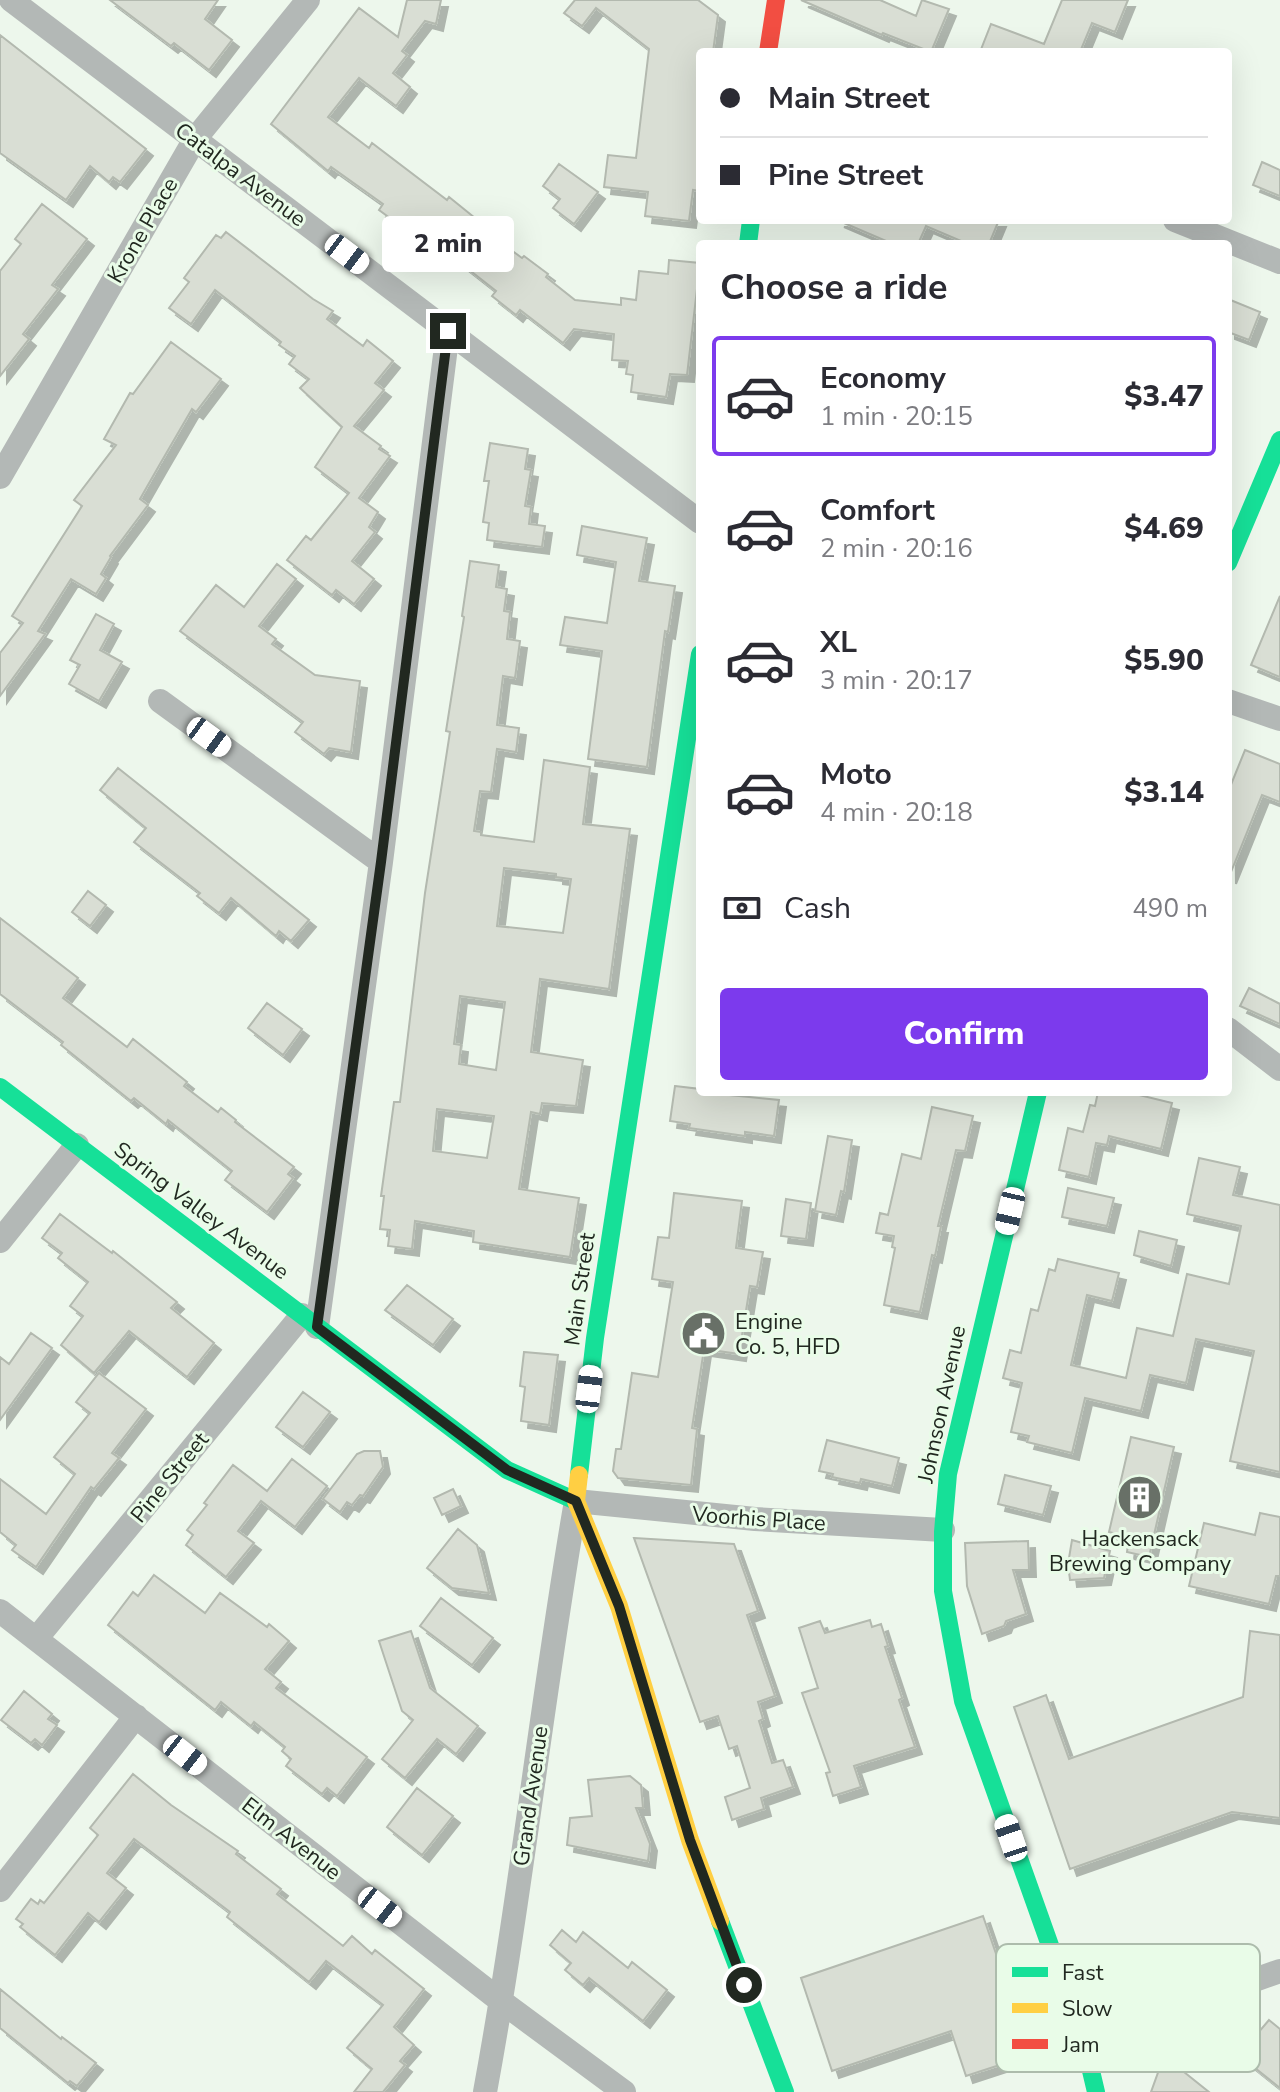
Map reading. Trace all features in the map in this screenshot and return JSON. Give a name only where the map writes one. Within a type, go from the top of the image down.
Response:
[{"type":"street","name":"Catalpa Avenue","points":[[11,0],[696,519]]},
{"type":"street","name":"Krone Place","points":[[0,477],[195,139],[308,0]]},
{"type":"street","points":[[769,48],[775,1]]},
{"type":"street","points":[[1185,224],[1225,240]]},
{"type":"street","points":[[1232,243],[1280,262]]},
{"type":"street","points":[[309,1321],[381,862],[448,331]]},
{"type":"street","points":[[1232,554],[1280,440]]},
{"type":"street","name":"Main Street","points":[[696,680],[595,1338],[576,1501],[619,1606],[690,1840],[785,2092]]},
{"type":"street","points":[[160,701],[381,862]]},
{"type":"street","points":[[1232,702],[1280,719]]},
{"type":"street","points":[[1232,1032],[1280,1069]]},
{"type":"street","name":"Spring Valley Avenue","points":[[0,1087],[507,1470],[576,1501]]},
{"type":"street","name":"Johnson Avenue","points":[[1037,1096],[948,1474],[943,1530],[943,1591],[963,1701],[1049,1944]]},
{"type":"street","points":[[0,1241],[77,1145]]},
{"type":"street","name":"Pine Street","points":[[36,1639],[309,1321]]},
{"type":"street","name":"Voorhis Place","points":[[576,1501],[755,1519],[943,1530]]},
{"type":"street","name":"Grand Avenue","points":[[485,2092],[502,2002],[553,1631],[576,1501]]},
{"type":"street","name":"Elm Avenue","points":[[0,1611],[502,2002],[624,2092]]},
{"type":"street","points":[[0,1890],[136,1716]]},
{"type":"street","points":[[1260,1978],[1280,1971]]},
{"type":"street","name":"Johnson Avenue","points":[[1091,2072],[1096,2092]]},
{"type":"building","points":[[110,0],[218,0],[205,19],[232,40],[209,70]]},
{"type":"building","points":[[407,0],[441,0],[436,24],[425,21],[402,51],[407,55],[393,73],[410,87],[396,106],[359,78],[328,117],[369,148],[372,143],[447,200],[449,197],[480,222],[477,225],[548,274],[546,277],[575,300],[621,305],[621,298],[636,300],[639,271],[668,274],[669,260],[696,263],[696,297],[687,375],[670,374],[666,397],[631,392],[633,375],[626,374],[628,361],[612,360],[614,334],[574,329],[563,343],[520,310],[516,315],[492,296],[496,291],[407,221],[402,227],[379,210],[383,204],[331,167],[328,171],[271,124],[359,8],[398,37]]},
{"type":"building","points":[[575,0],[698,0],[718,15],[714,48],[696,48],[696,190],[693,190],[689,221],[645,216],[648,192],[604,187],[608,155],[636,158],[649,49],[596,8],[582,26],[564,13]]},
{"type":"building","points":[[801,0],[880,0],[916,16],[922,0],[949,9],[933,48],[921,48]]},
{"type":"building","points":[[1062,0],[1128,0],[1115,32],[1092,23],[1082,48],[982,48],[991,24],[1044,44]]},
{"type":"building","points":[[0,35],[146,149],[120,182],[113,177],[109,182],[90,166],[66,200],[0,153]]},
{"type":"building","points":[[1262,162],[1280,170],[1280,196],[1253,185]]},
{"type":"building","points":[[559,164],[598,192],[574,224],[553,208],[560,199],[543,186]]},
{"type":"building","points":[[42,204],[87,239],[52,285],[58,289],[23,334],[29,339],[0,376],[0,271],[21,244],[15,239]]},
{"type":"building","points":[[846,224],[997,224],[991,240],[959,240],[926,226],[920,240],[884,240]]},
{"type":"building","points":[[226,232],[333,311],[327,319],[363,346],[367,340],[393,361],[375,383],[384,390],[354,426],[390,456],[359,498],[378,512],[369,527],[375,532],[352,561],[374,579],[354,604],[336,590],[332,595],[287,560],[306,536],[311,540],[349,493],[315,467],[342,427],[300,388],[309,379],[289,364],[295,356],[215,290],[191,324],[169,308],[189,282],[184,278],[216,235],[221,238]]},
{"type":"building","points":[[1232,301],[1260,312],[1249,340],[1232,334]]},
{"type":"building","points":[[171,342],[221,379],[196,412],[192,409],[160,464],[140,499],[148,505],[110,556],[101,574],[106,578],[96,594],[71,579],[38,631],[45,634],[0,696],[0,653],[23,623],[12,616],[82,506],[74,500],[116,445],[104,439],[130,393],[133,394]]},
{"type":"building","points":[[490,443],[528,449],[525,469],[531,470],[525,506],[531,507],[529,524],[545,526],[542,547],[487,540],[489,523],[483,522],[489,481],[484,481]]},
{"type":"building","points":[[582,526],[647,538],[639,581],[675,586],[668,632],[665,631],[647,767],[588,759],[602,651],[560,645],[565,617],[607,623],[616,562],[577,555]]},
{"type":"building","points":[[470,561],[499,565],[496,587],[507,589],[504,611],[510,612],[507,639],[520,641],[515,678],[503,676],[497,725],[519,728],[516,752],[497,749],[491,792],[480,791],[474,831],[481,832],[481,835],[534,842],[544,760],[590,767],[583,824],[630,829],[609,989],[540,979],[531,1052],[583,1060],[576,1106],[542,1103],[540,1114],[531,1112],[519,1189],[579,1198],[570,1257],[473,1242],[474,1231],[415,1221],[412,1249],[388,1246],[390,1230],[380,1229],[384,1196],[381,1196],[394,1102],[400,1102],[425,893],[450,732],[446,731]],"holes":[[[504,868],[556,874],[556,877],[571,879],[563,933],[497,926]],[[460,996],[505,1002],[496,1070],[459,1064],[461,1045],[454,1044]],[[437,1109],[494,1116],[487,1158],[433,1151]]]},
{"type":"building","points":[[277,564],[296,579],[259,626],[276,639],[272,644],[315,675],[360,681],[351,752],[329,748],[324,754],[295,732],[303,722],[180,631],[216,585],[244,607]]},
{"type":"building","points":[[1280,596],[1280,677],[1251,665]]},
{"type":"building","points":[[96,614],[114,624],[100,650],[122,662],[99,701],[69,684],[80,665],[70,660]]},
{"type":"building","points":[[1245,750],[1280,764],[1280,802],[1262,795],[1232,870],[1232,782]]},
{"type":"building","points":[[118,768],[309,920],[291,941],[279,931],[276,936],[231,898],[219,913],[197,896],[200,893],[134,842],[146,828],[100,790]]},
{"type":"building","points":[[88,891],[106,905],[90,926],[72,912]]},
{"type":"building","points":[[0,918],[78,978],[63,998],[127,1047],[133,1039],[187,1082],[184,1086],[218,1112],[221,1108],[294,1167],[288,1174],[293,1178],[267,1212],[225,1180],[232,1171],[168,1120],[166,1124],[134,1098],[131,1101],[61,1045],[63,1042],[0,994]]},
{"type":"building","points":[[1249,988],[1280,1004],[1280,1024],[1240,1006]]},
{"type":"building","points":[[267,1003],[302,1029],[283,1055],[248,1028]]},
{"type":"building","points":[[675,1086],[696,1089],[696,1096],[779,1100],[774,1136],[745,1132],[745,1136],[689,1128],[690,1124],[670,1121]]},
{"type":"building","points":[[1097,1096],[1143,1096],[1172,1103],[1161,1149],[1109,1136],[1107,1145],[1096,1143],[1089,1177],[1059,1170],[1068,1128],[1083,1132],[1090,1105],[1095,1106]]},
{"type":"building","points":[[932,1107],[973,1116],[965,1151],[956,1150],[938,1226],[941,1226],[935,1256],[932,1255],[920,1312],[884,1305],[895,1248],[892,1247],[894,1236],[876,1233],[880,1213],[888,1215],[902,1154],[921,1159]]},
{"type":"building","points":[[828,1136],[852,1140],[844,1192],[841,1191],[836,1215],[815,1211]]},
{"type":"building","points":[[1199,1158],[1240,1167],[1233,1195],[1280,1205],[1280,1472],[1230,1461],[1254,1351],[1196,1339],[1186,1383],[1150,1375],[1141,1411],[1085,1398],[1072,1453],[1027,1442],[1029,1436],[1011,1432],[1022,1383],[1003,1378],[1010,1350],[1021,1353],[1031,1309],[1038,1311],[1049,1269],[1055,1271],[1058,1259],[1119,1273],[1112,1301],[1087,1295],[1071,1365],[1126,1378],[1137,1328],[1173,1336],[1187,1274],[1229,1284],[1241,1226],[1187,1214]]},
{"type":"building","points":[[1068,1188],[1114,1198],[1107,1226],[1062,1217]]},
{"type":"building","points":[[674,1193],[742,1201],[736,1248],[763,1252],[757,1287],[750,1286],[739,1354],[704,1349],[692,1428],[697,1429],[691,1485],[618,1478],[613,1471],[616,1449],[621,1449],[632,1373],[658,1377],[673,1282],[652,1279],[658,1237],[669,1238]]},
{"type":"building","points":[[786,1199],[811,1203],[806,1239],[781,1236]]},
{"type":"building","points":[[60,1214],[177,1302],[171,1308],[214,1343],[187,1377],[129,1331],[94,1373],[61,1345],[83,1316],[70,1306],[88,1282],[58,1258],[62,1253],[42,1238]]},
{"type":"building","points":[[1139,1231],[1177,1240],[1171,1266],[1134,1255]]},
{"type":"building","points":[[407,1285],[453,1319],[433,1345],[385,1310]]},
{"type":"building","points":[[31,1333],[52,1348],[0,1420],[0,1357],[9,1364]]},
{"type":"building","points":[[524,1352],[558,1355],[549,1425],[521,1421],[525,1387],[520,1386]]},
{"type":"building","points":[[99,1373],[146,1409],[112,1453],[119,1458],[94,1489],[91,1487],[36,1567],[12,1550],[16,1545],[0,1532],[0,1479],[46,1514],[75,1474],[54,1457],[90,1413],[76,1402]]},
{"type":"building","points":[[303,1392],[330,1412],[303,1447],[276,1427]]},
{"type":"building","name":"Hackensack Brewing Company","points":[[1131,1437],[1174,1447],[1149,1557],[1127,1552],[1129,1537],[1109,1532]]},
{"type":"building","points":[[827,1440],[899,1458],[892,1486],[861,1479],[860,1483],[819,1471]]},
{"type":"building","points":[[380,1451],[383,1467],[363,1496],[360,1495],[352,1505],[347,1502],[340,1512],[323,1499],[357,1454]]},
{"type":"building","points":[[292,1459],[327,1486],[295,1527],[261,1501],[238,1531],[254,1543],[226,1577],[186,1545],[193,1535],[187,1530],[233,1465],[267,1491]]},
{"type":"building","points":[[1005,1475],[1051,1486],[1043,1515],[998,1504]]},
{"type":"building","points":[[453,1489],[461,1506],[442,1515],[434,1498]]},
{"type":"building","points":[[1260,1513],[1280,1517],[1280,1576],[1276,1576],[1269,1604],[1189,1586],[1204,1523],[1255,1535]]},
{"type":"building","points":[[458,1529],[477,1545],[489,1593],[452,1588],[427,1568]]},
{"type":"building","points":[[634,1538],[734,1544],[758,1611],[747,1615],[775,1696],[758,1702],[763,1719],[759,1721],[772,1763],[783,1760],[793,1787],[761,1798],[764,1809],[732,1820],[725,1797],[750,1788],[737,1746],[729,1749],[718,1716],[700,1722]]},
{"type":"building","points":[[1072,1540],[1110,1551],[1104,1578],[1070,1580],[1068,1564]]},
{"type":"building","points":[[1028,1541],[1029,1570],[1013,1570],[1026,1614],[982,1634],[967,1586],[965,1543]]},
{"type":"building","points":[[154,1575],[205,1613],[220,1593],[267,1627],[269,1624],[289,1641],[265,1669],[281,1682],[276,1688],[367,1757],[337,1796],[327,1788],[322,1794],[286,1766],[291,1759],[282,1751],[285,1747],[254,1722],[251,1726],[221,1702],[215,1710],[108,1625],[133,1592],[138,1596]]},
{"type":"building","points":[[441,1598],[493,1638],[472,1665],[420,1626]]},
{"type":"building","points":[[870,1620],[872,1627],[881,1624],[888,1646],[885,1647],[902,1698],[899,1700],[915,1747],[854,1766],[861,1787],[833,1796],[826,1773],[830,1772],[802,1693],[818,1688],[799,1628],[820,1621],[825,1633]]},
{"type":"building","points":[[411,1631],[430,1688],[478,1726],[456,1754],[437,1739],[405,1778],[382,1759],[413,1720],[402,1711],[379,1641]]},
{"type":"building","points":[[1250,1631],[1280,1635],[1280,1818],[1232,1812],[1070,1869],[1014,1707],[1046,1695],[1069,1759],[1243,1697]]},
{"type":"building","points":[[24,1691],[52,1714],[48,1719],[57,1725],[42,1745],[35,1739],[31,1743],[1,1720]]},
{"type":"building","points":[[133,1774],[171,1805],[238,1851],[236,1854],[281,1889],[277,1894],[343,1946],[352,1936],[372,1954],[375,1950],[424,1989],[394,2027],[414,2045],[400,2061],[405,2065],[383,2092],[354,2092],[372,2069],[347,2048],[383,2005],[326,1961],[309,1982],[227,1917],[230,1912],[134,1839],[107,1873],[126,1888],[99,1922],[88,1913],[55,1955],[20,1927],[23,1924],[16,1919],[31,1899],[38,1904],[40,1900],[44,1903],[98,1835],[90,1828]]},
{"type":"building","points":[[630,1776],[641,1785],[643,1808],[636,1808],[650,1844],[648,1861],[567,1845],[570,1818],[592,1816],[588,1780]]},
{"type":"building","points":[[417,1788],[453,1816],[422,1855],[387,1827]]},
{"type":"building","points":[[983,1916],[996,1954],[996,2066],[966,2076],[951,2031],[832,2071],[801,1978]]},
{"type":"building","points":[[562,1930],[576,1942],[583,1932],[628,1968],[632,1962],[667,1990],[643,2021],[589,1978],[583,1985],[565,1970],[571,1963],[550,1945]]},
{"type":"building","points":[[0,1989],[96,2063],[77,2086],[70,2081],[68,2083],[0,2028]]},
{"type":"building","points":[[1269,2020],[1280,2029],[1280,2088],[1260,2072],[1260,2031]]},
{"type":"building","points":[[1158,2072],[1184,2072],[1209,2092],[1151,2092]]},
{"type":"traffic: fast","points":[[748,240],[750,224]]},
{"type":"traffic: fast","points":[[1232,554],[1280,440]]},
{"type":"traffic: fast","points":[[579,1475],[595,1338],[696,680]]},
{"type":"traffic: fast","points":[[0,1087],[507,1470],[576,1501]]},
{"type":"traffic: fast","points":[[1037,1096],[948,1474],[943,1532],[943,1591],[963,1701],[1049,1944]]},
{"type":"traffic: fast","points":[[720,1921],[785,2092]]},
{"type":"traffic: fast","points":[[1091,2072],[1096,2092]]},
{"type":"traffic: slow","points":[[579,1475],[576,1501],[619,1606],[690,1840],[720,1921]]},
{"type":"traffic: jam","points":[[769,48],[776,0]]},
{"type":"place","name":"Engine Co. 5, HFD","points":[[704,1334]]},
{"type":"place","name":"Hackensack Brewing Company","points":[[1140,1497]]},
{"type":"route","points":[[448,331],[381,862],[317,1327],[507,1470],[576,1501],[619,1606],[690,1840],[744,1985]]}]
